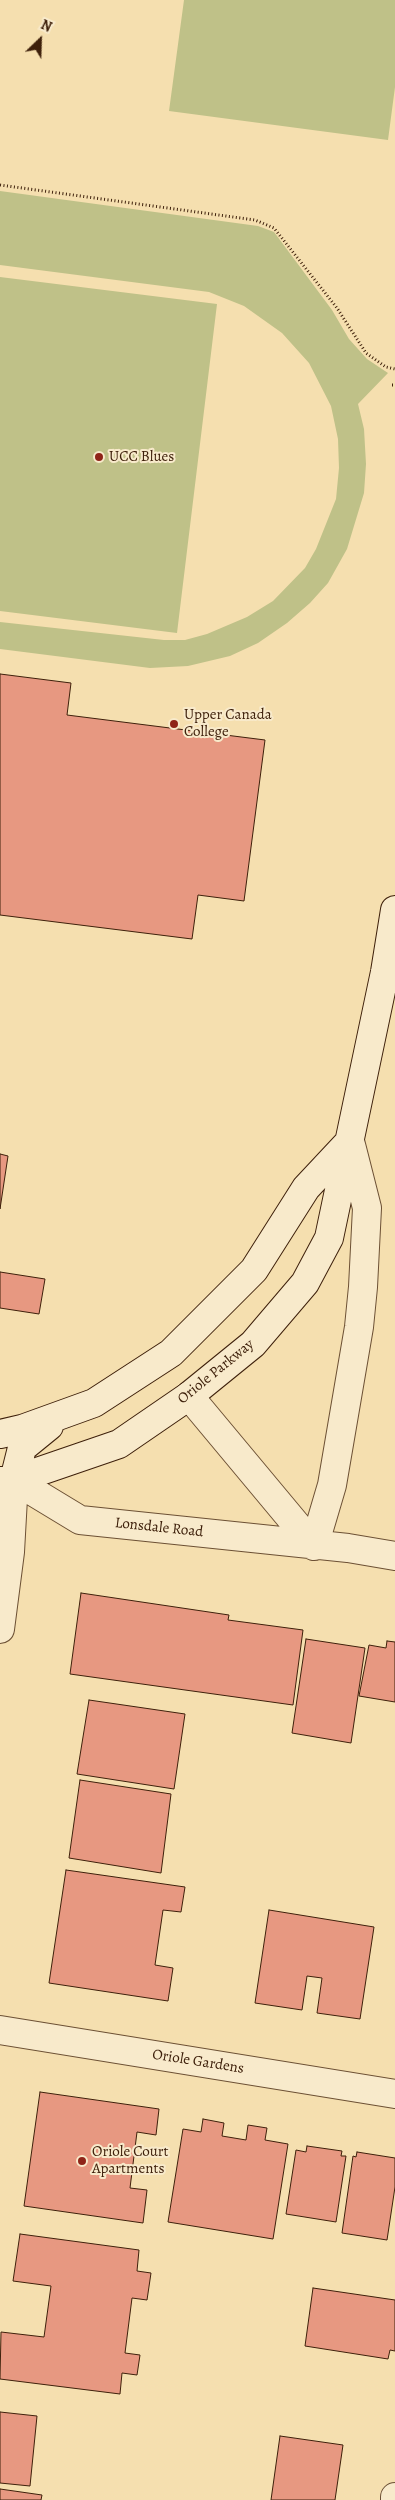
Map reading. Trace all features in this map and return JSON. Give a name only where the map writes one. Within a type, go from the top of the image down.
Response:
[{"type":"street","name":"Oriole Parkway","points":[[7,1481],[119,1444],[189,1396],[253,1344],[305,1283],[328,1238],[390,973],[395,910]]},
{"type":"street","name":"Oriole Parkway","points":[[314,1546],[332,1485],[359,1328],[367,1208],[350,1141]]},
{"type":"street","points":[[0,1629],[10,1552],[7,1481],[22,1448],[46,1428],[94,1403],[171,1353],[254,1270],[306,1188],[350,1141]]},
{"type":"street","points":[[189,1396],[314,1546]]},
{"type":"street","points":[[0,1434],[22,1429],[94,1403]]},
{"type":"street","name":"Lonsdale Road","points":[[7,1481],[80,1520],[395,1556]]},
{"type":"street","name":"Oriole Gardens","points":[[0,2030],[395,2094]]},
{"type":"path","points":[[0,185],[255,220],[274,228],[337,308],[366,353],[386,367],[395,369]]},
{"type":"green space","points":[[184,0],[395,0],[395,87],[388,140],[169,111]]},
{"type":"green space","points":[[0,191],[258,226],[274,232],[332,310],[349,339],[367,359],[388,373],[358,404],[364,429],[366,464],[364,493],[347,549],[328,583],[310,603],[287,623],[258,643],[230,656],[188,666],[150,668],[0,649],[0,622],[164,640],[185,640],[207,634],[247,617],[273,601],[305,568],[316,549],[336,499],[339,468],[338,439],[331,406],[309,363],[282,333],[244,306],[209,292],[0,265]]},
{"type":"green space","name":"UCC Blues","points":[[0,277],[217,304],[177,633],[0,611]]},
{"type":"building","points":[[0,674],[71,683],[67,715],[265,740],[244,901],[198,895],[192,939],[0,915]]},
{"type":"building","points":[[0,1154],[8,1156],[0,1209]]},
{"type":"building","points":[[0,1272],[45,1279],[39,1314],[0,1308]]},
{"type":"building","points":[[81,1593],[229,1615],[228,1620],[303,1630],[293,1705],[70,1674]]},
{"type":"building","points":[[306,1639],[365,1648],[351,1743],[292,1733]]},
{"type":"building","points":[[387,1641],[395,1642],[395,1702],[359,1696],[369,1645],[386,1648]]},
{"type":"building","points":[[89,1700],[185,1714],[174,1789],[77,1774]]},
{"type":"building","points":[[80,1780],[171,1794],[161,1873],[69,1858]]},
{"type":"building","points":[[66,1870],[185,1887],[181,1912],[163,1910],[155,1965],[173,1968],[168,2001],[49,1983]]},
{"type":"building","points":[[269,1910],[374,1927],[360,2019],[317,2013],[322,1978],[307,1976],[302,2010],[255,2003]]},
{"type":"building","name":"Oriole Court Apartments","points":[[40,2092],[159,2109],[156,2135],[137,2132],[130,2188],[147,2190],[143,2223],[24,2206]]},
{"type":"building","points":[[203,2119],[224,2123],[222,2136],[246,2140],[248,2125],[267,2128],[265,2140],[288,2144],[273,2239],[168,2222],[183,2129],[201,2132]]},
{"type":"building","points":[[307,2146],[342,2151],[341,2156],[346,2156],[336,2222],[286,2214],[296,2150],[306,2152]]},
{"type":"building","points":[[357,2152],[395,2158],[395,2187],[387,2240],[342,2233],[353,2156],[356,2157]]},
{"type":"building","points":[[20,2234],[139,2250],[137,2271],[151,2273],[147,2300],[132,2298],[125,2353],[140,2355],[137,2375],[122,2373],[120,2394],[0,2379],[1,2332],[44,2337],[51,2286],[13,2281]]},
{"type":"building","points":[[313,2288],[395,2300],[395,2351],[390,2350],[388,2359],[305,2346]]},
{"type":"building","points":[[0,2412],[37,2416],[30,2486],[0,2483]]},
{"type":"building","points":[[280,2436],[343,2445],[335,2500],[271,2500]]},
{"type":"building","points":[[0,2489],[42,2495],[41,2500],[0,2500]]},
{"type":"place","name":"UCC Blues","points":[[99,457]]},
{"type":"place","name":"Upper Canada College","points":[[174,724]]},
{"type":"place","name":"Oriole Court Apartments","points":[[82,2161]]}]
